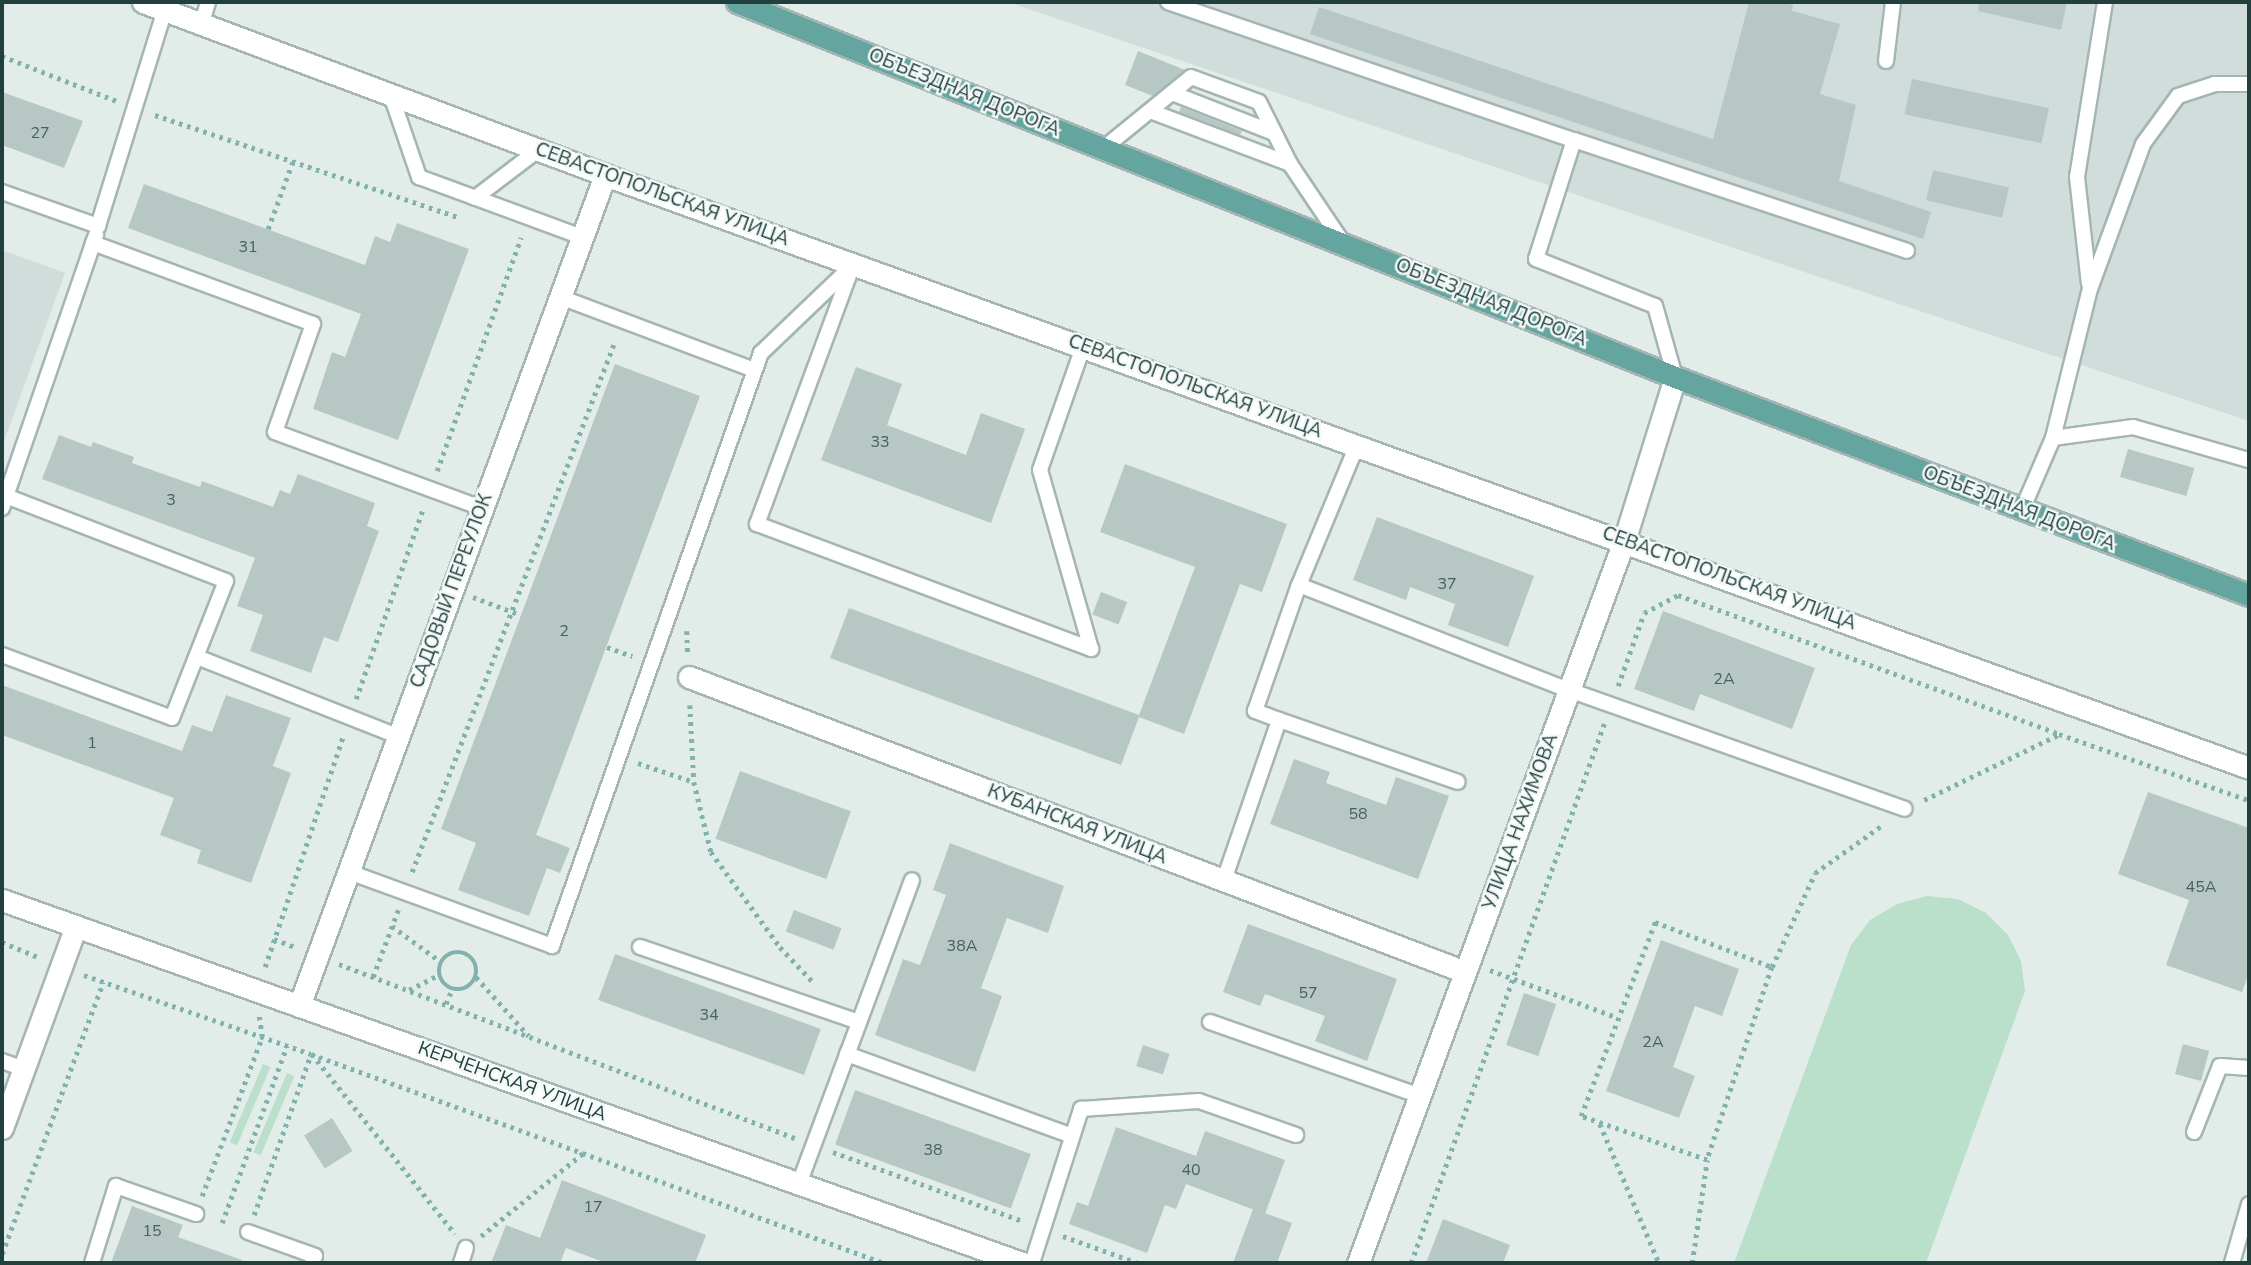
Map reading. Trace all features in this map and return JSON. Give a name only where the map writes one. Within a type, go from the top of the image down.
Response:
[{"type":"main road","name":"ОБЪЕЗДНАЯ ДОРОГА","points":[[737,2],[1675,377],[2249,595]]},
{"type":"street","name":"СЕВАСТОПОЛЬСКАЯ УЛИЦА","points":[[143,2],[605,175],[2249,768]]},
{"type":"street","name":"САДОВЫЙ ПЕРЕУЛОК","points":[[299,1006],[605,175]]},
{"type":"street","name":"УЛИЦА НАХИМОВА","points":[[1358,1263],[1624,541],[1675,377]]},
{"type":"street","name":"КУБАНСКАЯ УЛИЦА","points":[[689,677],[1224,880],[1468,967]]},
{"type":"street","name":"КЕРЧЕНСКАЯ УЛИЦА","points":[[2,900],[1023,1263]]},
{"type":"street","points":[[2,1128],[76,926]]},
{"type":"lane","points":[[202,23],[208,2]]},
{"type":"lane","points":[[1168,2],[1907,251]]},
{"type":"lane","points":[[1886,61],[1893,2]]},
{"type":"lane","points":[[2090,289],[2077,177],[2105,2]]},
{"type":"lane","points":[[2,655],[172,719],[226,581],[4,502],[93,243],[165,10]]},
{"type":"lane","points":[[1104,149],[1191,77],[1259,102],[1290,164],[1343,244]]},
{"type":"lane","points":[[2022,510],[2053,438],[2090,289],[2143,144],[2178,96],[2214,84],[2249,84]]},
{"type":"lane","points":[[1172,93],[1274,132]]},
{"type":"lane","points":[[391,95],[419,177],[582,237]]},
{"type":"lane","points":[[1150,111],[1290,164]]},
{"type":"lane","points":[[1574,140],[1536,259],[1655,306],[1675,377]]},
{"type":"lane","points":[[475,198],[538,150]]},
{"type":"lane","points":[[2,192],[98,226]]},
{"type":"lane","points":[[93,243],[313,324],[275,432],[482,508]]},
{"type":"lane","points":[[853,265],[757,524],[1091,649],[1040,470],[1083,347]]},
{"type":"lane","points":[[349,872],[552,946],[761,353],[853,265]]},
{"type":"lane","points":[[560,297],[754,370]]},
{"type":"lane","points":[[2053,438],[2133,427],[2249,460]]},
{"type":"lane","points":[[1357,445],[1300,585],[1255,711],[1458,782]]},
{"type":"lane","points":[[1300,585],[1569,690],[1905,809]]},
{"type":"lane","points":[[197,657],[398,736]]},
{"type":"lane","points":[[1224,880],[1279,720]]},
{"type":"lane","points":[[799,1184],[912,880]]},
{"type":"lane","points":[[640,947],[859,1022]]},
{"type":"lane","points":[[1210,1022],[1420,1096]]},
{"type":"lane","points":[[847,1054],[1072,1136]]},
{"type":"lane","points":[[2,1061],[24,1069]]},
{"type":"lane","points":[[2194,1132],[2220,1066],[2249,1068]]},
{"type":"lane","points":[[1023,1263],[1043,1229],[1081,1109],[1199,1101],[1296,1135]]},
{"type":"lane","points":[[92,1263],[116,1186],[196,1214]]},
{"type":"lane","points":[[2232,1263],[2249,1204]]},
{"type":"lane","points":[[248,1232],[315,1256],[312,1263]]},
{"type":"lane","points":[[461,1263],[466,1248]]},
{"type":"path","points":[[2,56],[134,108],[470,221]]},
{"type":"path","points":[[268,229],[292,161]]},
{"type":"path","points":[[508,234],[532,242]]},
{"type":"path","points":[[311,1054],[248,1232],[196,1214],[262,1037],[257,991],[274,939],[349,717],[521,238]]},
{"type":"path","points":[[373,977],[623,321]]},
{"type":"path","points":[[452,590],[521,615]]},
{"type":"path","points":[[1411,1263],[1644,613],[1678,595],[2249,800]]},
{"type":"path","points":[[686,626],[694,782],[710,852],[780,947],[818,987]]},
{"type":"path","points":[[640,764],[694,782]]},
{"type":"path","points":[[1692,1263],[1707,1160],[1772,967],[1655,922],[1616,1017],[1581,1116],[1707,1160]]},
{"type":"path","points":[[392,926],[441,962]]},
{"type":"path","points":[[274,939],[813,1145],[1138,1263]]},
{"type":"path","points":[[2,943],[61,967],[287,1045],[884,1263]]},
{"type":"path","points":[[441,962],[456,953],[465,954],[472,960],[476,976],[531,1038]]},
{"type":"path","points":[[441,962],[439,975],[446,987],[464,989],[476,976]]},
{"type":"path","points":[[1468,967],[1515,979],[1616,1017]]},
{"type":"path","points":[[408,991],[439,975]]},
{"type":"path","points":[[2,1254],[103,982]]},
{"type":"path","points":[[446,1005],[452,989]]},
{"type":"path","points":[[222,1223],[287,1045]]},
{"type":"path","points":[[311,1054],[466,1248],[583,1153]]},
{"type":"path","points":[[1599,1123],[1659,1263]]},
{"type":"shaded area","points":[[1008,2],[2249,2],[2249,421],[1902,305]]},
{"type":"shaded area","points":[[2,250],[65,273],[2,447]]},
{"type":"green space","points":[[1927,896],[1958,899],[1986,913],[2008,935],[2021,961],[2025,991],[1926,1263],[1734,1263],[1851,945],[1870,920],[1897,904]]},
{"type":"green space","points":[[263,1064],[270,1067],[237,1145],[230,1142]]},
{"type":"green space","points":[[287,1073],[294,1076],[261,1155],[253,1152]]},
{"type":"building","points":[[1749,2],[1780,2],[1793,5],[1792,11],[1840,24],[1820,94],[1856,105],[1839,181],[1931,212],[1923,239],[1310,34],[1319,7],[1713,139]]},
{"type":"building","points":[[1979,2],[2067,2],[2061,30],[1978,11]]},
{"type":"building","points":[[1138,51],[1185,70],[1153,96],[1125,85]]},
{"type":"building","points":[[1912,79],[2049,108],[2041,143],[1905,114]]},
{"type":"building","points":[[2,92],[83,121],[64,168],[2,145]]},
{"type":"building","points":[[1181,107],[1242,131],[1240,135],[1179,112]]},
{"type":"building","points":[[1933,170],[2009,188],[2002,218],[1926,200]]},
{"type":"building","points":[[144,184],[365,265],[375,236],[390,242],[397,223],[469,249],[398,440],[313,409],[332,352],[345,357],[361,314],[128,228]]},
{"type":"building","points":[[615,364],[700,396],[536,835],[570,848],[560,873],[547,868],[529,916],[458,890],[476,843],[441,829]]},
{"type":"building","points":[[856,367],[902,384],[887,425],[966,455],[981,413],[1025,429],[991,523],[821,460]]},
{"type":"building","points":[[59,435],[91,447],[93,442],[134,457],[132,463],[200,487],[202,481],[273,507],[280,490],[290,494],[298,474],[375,503],[367,526],[379,531],[338,642],[324,637],[311,673],[250,651],[263,615],[237,606],[255,558],[42,479]]},
{"type":"building","points":[[2128,449],[2194,468],[2186,496],[2120,477]]},
{"type":"building","points":[[1125,464],[1287,524],[1262,592],[1240,584],[1184,734],[1139,717],[1121,765],[830,658],[849,608],[1139,715],[1195,567],[1100,532]]},
{"type":"building","points":[[1377,517],[1534,576],[1508,647],[1448,625],[1455,604],[1410,587],[1406,600],[1353,580]]},
{"type":"building","points":[[1101,592],[1127,602],[1119,624],[1092,614]]},
{"type":"building","points":[[1663,611],[1815,668],[1792,729],[1700,694],[1694,711],[1634,689]]},
{"type":"building","points":[[2,685],[182,751],[192,725],[212,732],[226,695],[291,718],[273,766],[291,773],[251,883],[197,863],[201,850],[160,835],[174,798],[2,735]]},
{"type":"building","points":[[1294,759],[1330,772],[1326,783],[1386,805],[1396,777],[1449,796],[1418,879],[1270,824]]},
{"type":"building","points":[[740,771],[851,811],[826,879],[715,839]]},
{"type":"building","points":[[2148,792],[2249,828],[2249,973],[2242,992],[2166,965],[2189,900],[2118,874]]},
{"type":"building","points":[[950,843],[1064,886],[1048,933],[1007,918],[981,988],[1002,996],[975,1072],[875,1035],[903,959],[920,965],[946,895],[933,890]]},
{"type":"building","points":[[794,910],[842,928],[833,950],[786,931]]},
{"type":"building","points":[[1248,924],[1397,979],[1367,1061],[1315,1041],[1325,1016],[1265,994],[1260,1006],[1223,992]]},
{"type":"building","points":[[1661,940],[1739,969],[1722,1016],[1695,1006],[1673,1067],[1695,1076],[1679,1118],[1606,1091]]},
{"type":"building","points":[[615,954],[821,1029],[804,1075],[598,1000]]},
{"type":"building","points":[[1524,993],[1556,1004],[1538,1056],[1506,1045]]},
{"type":"building","points":[[2183,1044],[2209,1051],[2201,1081],[2175,1074]]},
{"type":"building","points":[[1143,1045],[1170,1054],[1163,1075],[1136,1066]]},
{"type":"building","points":[[855,1090],[1031,1154],[1011,1208],[835,1145]]},
{"type":"building","points":[[332,1118],[353,1151],[325,1169],[304,1135]]},
{"type":"building","points":[[1116,1127],[1196,1156],[1205,1131],[1285,1160],[1265,1214],[1186,1184],[1176,1209],[1165,1205],[1147,1253],[1069,1224],[1077,1202],[1088,1206]]},
{"type":"building","points":[[562,1180],[706,1235],[695,1263],[606,1263],[566,1248],[560,1263],[491,1263],[506,1225],[540,1238]]},
{"type":"building","points":[[132,1206],[183,1225],[178,1237],[242,1260],[242,1263],[111,1263]]},
{"type":"building","points":[[1253,1209],[1292,1223],[1277,1263],[1233,1263]]},
{"type":"building","points":[[1443,1219],[1510,1245],[1503,1263],[1426,1263]]}]
